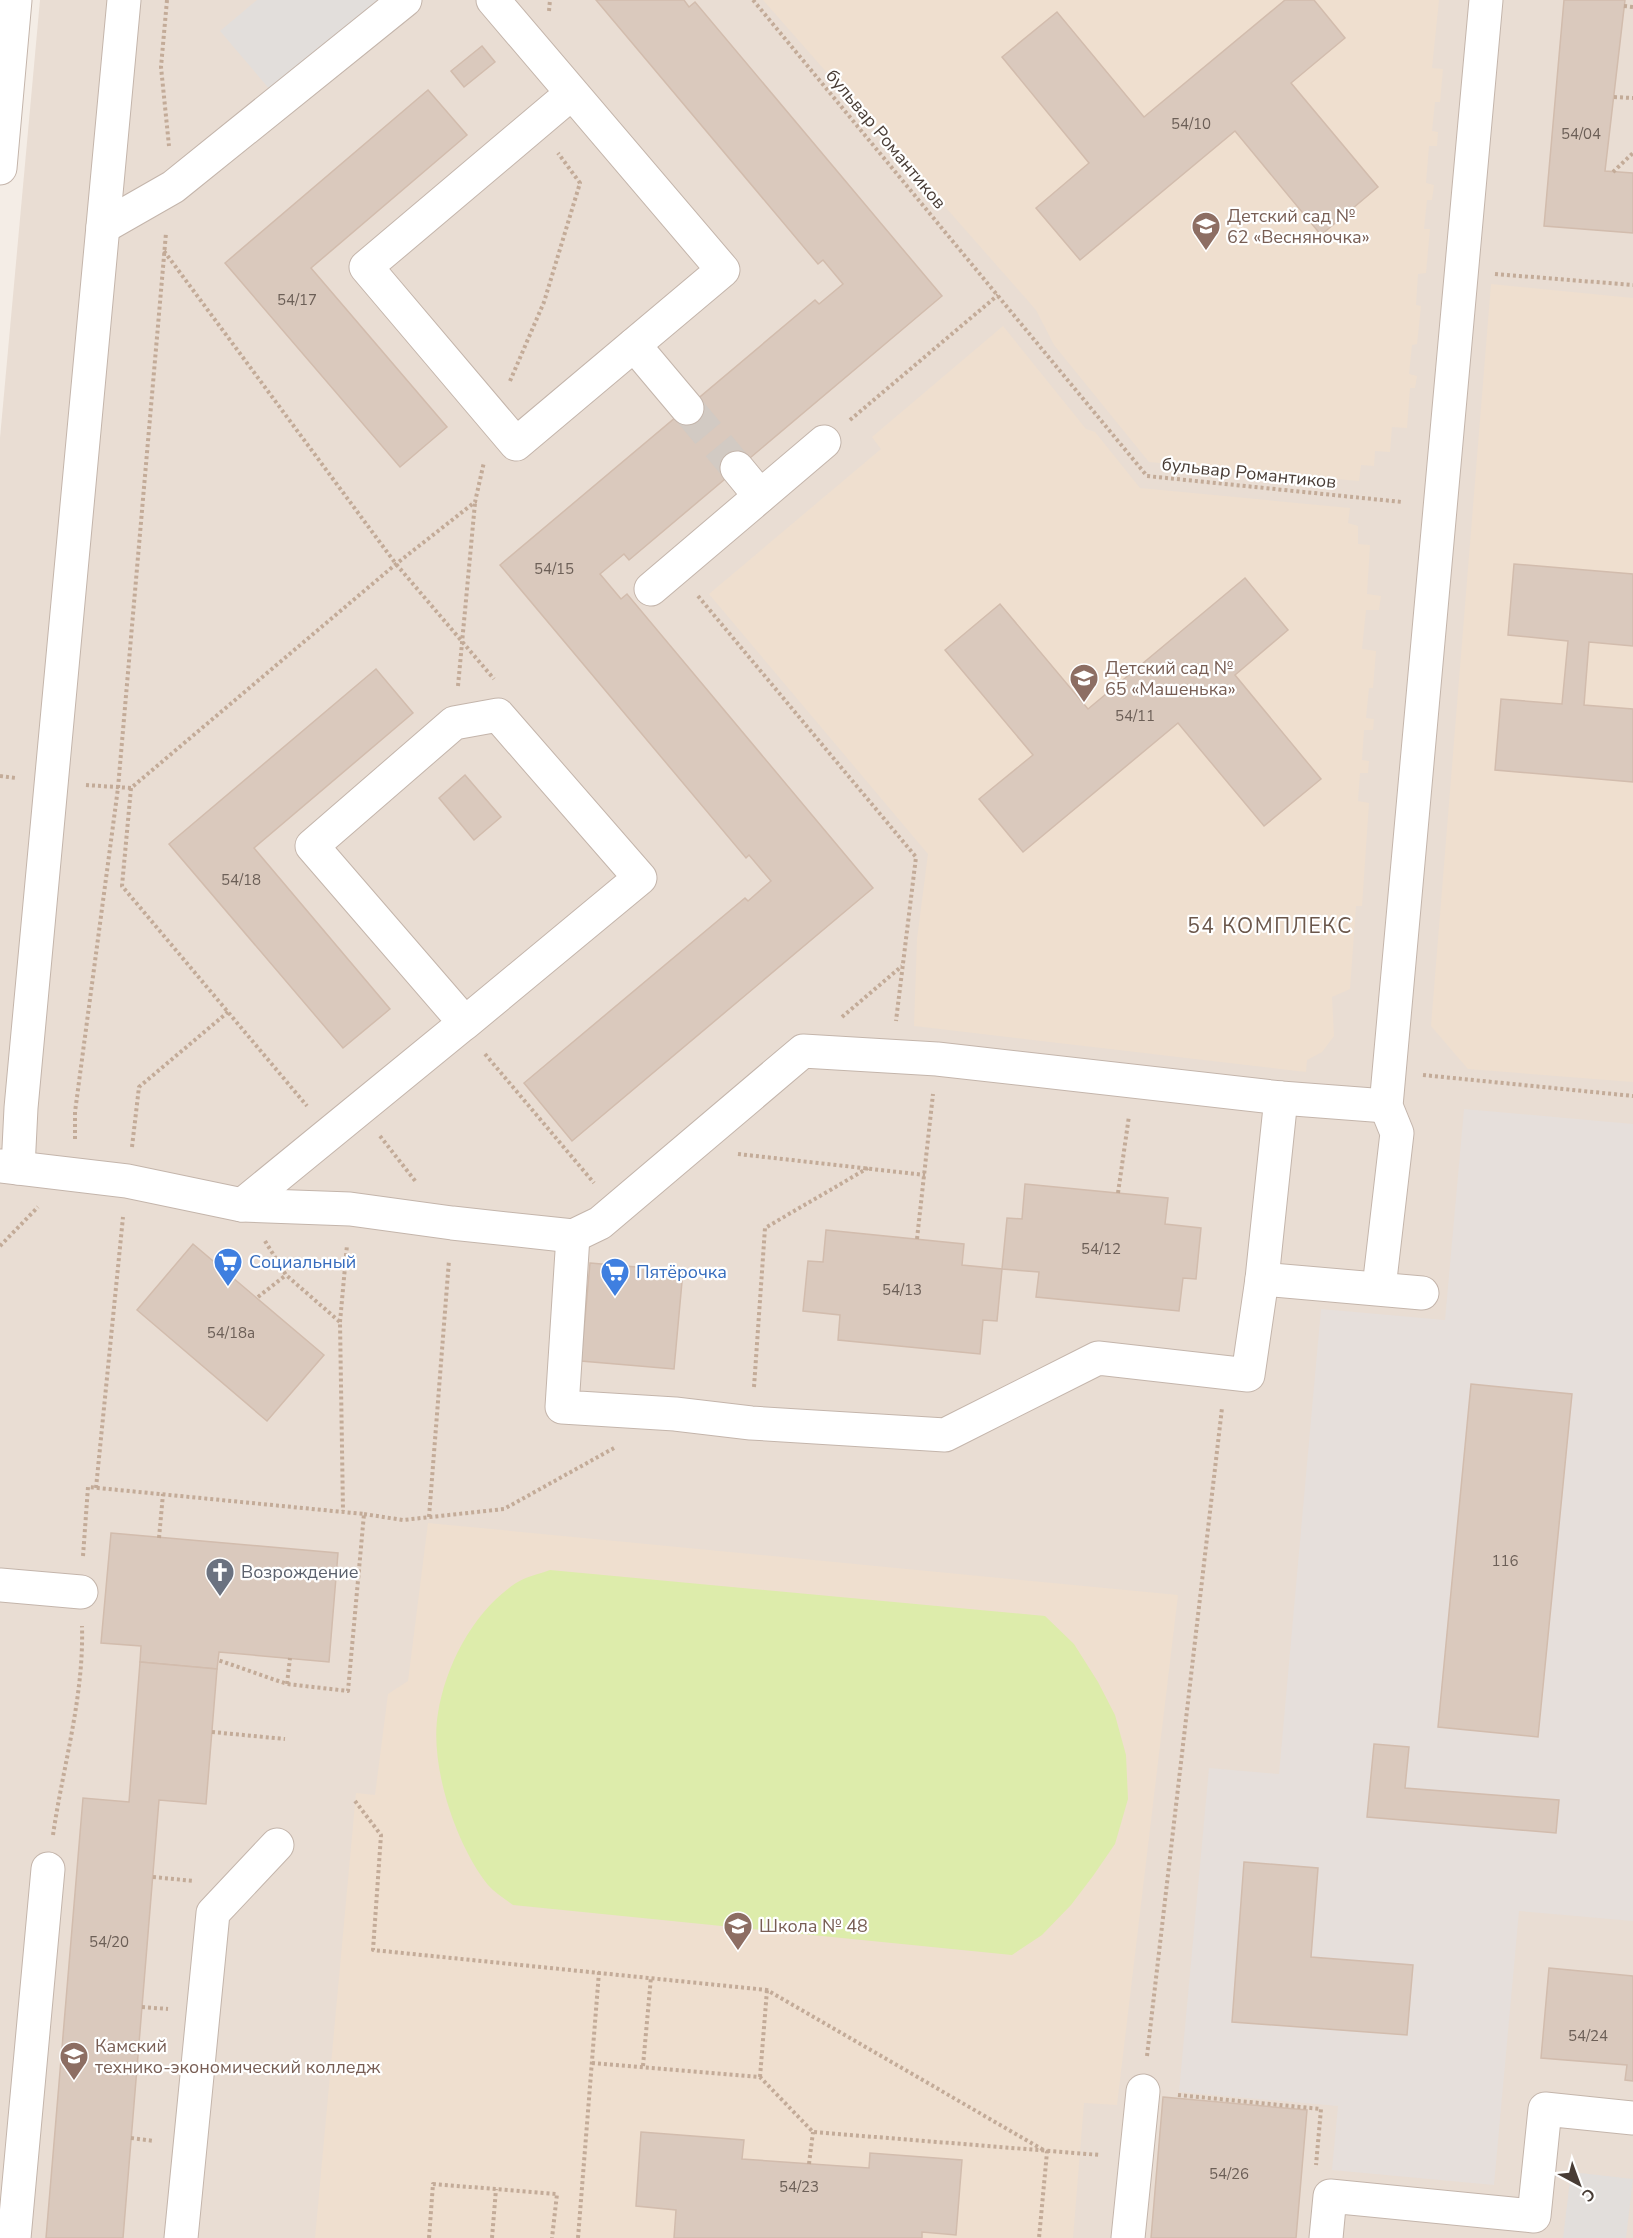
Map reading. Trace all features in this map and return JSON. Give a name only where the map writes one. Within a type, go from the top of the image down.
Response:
[{"type":"street","points":[[0,168],[15,0]]},
{"type":"street","points":[[124,0],[21,1108],[9,1167],[127,1181],[242,1205],[350,1209],[452,1223],[587,1229],[803,1051],[937,1059],[1281,1098],[1386,1106]]},
{"type":"street","points":[[103,227],[173,187],[405,0]]},
{"type":"street","points":[[493,0],[723,270],[516,444],[366,267],[572,93]]},
{"type":"street","points":[[1379,1288],[1397,1132],[1386,1106],[1486,0]]},
{"type":"street","points":[[634,345],[687,408]]},
{"type":"street","points":[[663,578],[825,442]]},
{"type":"street","points":[[737,468],[760,496]]},
{"type":"street","points":[[242,1205],[359,1110],[640,878],[498,715],[454,723],[312,846],[463,1024]]},
{"type":"street","points":[[587,1229],[562,1407],[675,1414],[751,1423],[945,1435],[1098,1358],[1248,1375],[1262,1279],[1281,1098]]},
{"type":"street","points":[[1262,1279],[1422,1293]]},
{"type":"street","points":[[0,1585],[81,1592]]},
{"type":"street","points":[[181,2238],[213,1913],[277,1845]]},
{"type":"street","points":[[14,2238],[48,1869]]},
{"type":"street","points":[[1128,2238],[1143,2091]]},
{"type":"street","points":[[1326,2238],[1330,2196],[1533,2227],[1545,2109],[1633,2118]]},
{"type":"path","points":[[0,1246],[70,1175],[75,1163],[75,1112],[118,788],[164,250],[173,187],[160,67],[167,0]]},
{"type":"path","name":"бульвар Романтиков","points":[[753,0],[1147,476],[1402,502]]},
{"type":"path","points":[[1624,6],[1633,7]]},
{"type":"path","points":[[1614,97],[1633,98]]},
{"type":"path","points":[[454,723],[475,502],[494,417],[544,302],[580,183],[536,123]]},
{"type":"path","points":[[1613,172],[1633,153]]},
{"type":"path","points":[[164,250],[396,564],[507,693],[498,715]]},
{"type":"path","points":[[1462,272],[1633,285]]},
{"type":"path","points":[[825,442],[998,296]]},
{"type":"path","points":[[330,1133],[122,886],[131,788],[396,564],[475,502]]},
{"type":"path","points":[[663,578],[916,857],[893,1055]]},
{"type":"path","points":[[803,1051],[902,966]]},
{"type":"path","points":[[96,1488],[127,1181],[139,1088],[228,1012]]},
{"type":"path","points":[[463,1024],[594,1182],[586,1206],[587,1229]]},
{"type":"path","points":[[917,1239],[937,1059]]},
{"type":"path","points":[[1389,1072],[1633,1096]]},
{"type":"path","points":[[1118,1193],[1134,1081]]},
{"type":"path","points":[[359,1110],[422,1189]]},
{"type":"path","points":[[687,1148],[925,1175]]},
{"type":"path","points":[[751,1423],[765,1228],[868,1168]]},
{"type":"path","points":[[242,1205],[286,1275],[340,1322],[343,1512]]},
{"type":"path","points":[[429,1517],[452,1223]]},
{"type":"path","points":[[258,1297],[286,1275]]},
{"type":"path","points":[[1226,1371],[1143,2091],[1320,2109],[1316,2171],[1330,2196]]},
{"type":"path","points":[[48,1869],[58,1801],[74,1723],[82,1645],[81,1592],[88,1487],[364,1514],[403,1520],[504,1509],[614,1447]]},
{"type":"path","points":[[159,1538],[163,1494]]},
{"type":"path","points":[[218,1660],[287,1684],[348,1691],[364,1514]]},
{"type":"path","points":[[287,1684],[290,1658]]},
{"type":"path","points":[[212,1732],[285,1739]]},
{"type":"path","points":[[355,1801],[381,1835],[373,1950],[767,1990],[1047,2151]]},
{"type":"path","points":[[578,2238],[599,1972]]},
{"type":"path","points":[[643,2067],[651,1977]]},
{"type":"path","points":[[760,2077],[767,1990]]},
{"type":"path","points":[[592,2063],[760,2077],[813,2132],[1080,2154]]},
{"type":"path","points":[[809,2164],[813,2132]]},
{"type":"path","points":[[1039,2238],[1047,2151]]},
{"type":"path","points":[[429,2238],[433,2184],[557,2194],[552,2238]]},
{"type":"path","points":[[492,2238],[496,2189]]},
{"type":"shaded area","name":"54 КОМПЛЕКС","points":[[40,0],[1633,0],[1633,2238],[0,2238],[0,438]]},
{"type":"shaded area","points":[[257,0],[393,0],[277,98],[220,31]]},
{"type":"shaded area","name":"Детский сад № 62 «Весняночка»","points":[[763,0],[1439,0],[1432,68],[1443,69],[1440,102],[1435,102],[1432,131],[1438,132],[1437,146],[1429,146],[1426,183],[1434,185],[1432,200],[1427,200],[1424,229],[1430,229],[1426,273],[1418,274],[1416,305],[1421,306],[1417,344],[1412,345],[1409,374],[1417,376],[1415,388],[1410,388],[1407,428],[1392,427],[1390,452],[1375,451],[1374,466],[1361,465],[1359,481],[1149,462],[1054,345],[1036,310]]},
{"type":"shaded area","points":[[1491,284],[1633,298],[1633,1082],[1468,1069],[1431,1026]]},
{"type":"shaded area","name":"Детский сад № 65 «Машенька»","points":[[1003,326],[1086,429],[1095,432],[1140,488],[1350,508],[1348,523],[1358,526],[1358,544],[1370,545],[1367,594],[1381,596],[1379,610],[1366,610],[1362,649],[1376,651],[1373,688],[1369,688],[1366,718],[1374,719],[1373,730],[1364,730],[1362,760],[1369,761],[1368,773],[1360,773],[1358,801],[1369,803],[1362,906],[1356,906],[1350,989],[1332,997],[1334,1036],[1322,1052],[1307,1060],[1306,1072],[914,1026],[917,939],[928,854],[709,594],[881,449],[872,437]]},
{"type":"shaded area","points":[[1464,1109],[1633,1124],[1633,1921],[1519,1911],[1494,2185],[1332,2170],[1338,2106],[1179,2092],[1209,1768],[1279,1774],[1321,1309],[1445,1320]]},
{"type":"shaded area","name":"Школа № 48","points":[[428,1523],[1178,1595],[1117,2105],[1084,2103],[1073,2238],[315,2238],[356,1793],[375,1795],[388,1694],[408,1681]]},
{"type":"shaded area","points":[[1571,2172],[1633,2179],[1626,2238],[1563,2238]]},
{"type":"green space","points":[[550,1570],[1045,1616],[1074,1644],[1115,1715],[1126,1755],[1128,1799],[1115,1844],[1071,1905],[1042,1935],[1012,1955],[513,1905],[488,1885],[465,1849],[456,1827],[441,1780],[436,1734],[438,1713],[455,1658],[464,1640],[487,1608],[516,1583]]},
{"type":"building","points":[[596,0],[684,0],[689,7],[695,2],[942,296],[629,560],[624,554],[600,574],[621,599],[627,594],[873,888],[572,1141],[524,1083],[745,898],[748,901],[771,881],[749,855],[746,858],[500,565],[815,300],[819,304],[843,284],[823,260],[818,264]]},
{"type":"building","points":[[1285,0],[1314,0],[1345,38],[1291,83],[1378,187],[1321,235],[1235,131],[1080,260],[1036,208],[1089,163],[1002,57],[1057,12],[1144,117]]},
{"type":"building","points":[[1564,0],[1625,0],[1605,171],[1633,173],[1633,233],[1544,226]]},
{"type":"building","points":[[482,46],[495,62],[464,87],[451,71]]},
{"type":"building","points":[[428,90],[467,135],[311,268],[447,427],[400,467],[225,263]]},
{"type":"building","points":[[1514,564],[1633,574],[1633,646],[1589,642],[1584,705],[1633,709],[1633,782],[1495,770],[1501,699],[1562,704],[1568,641],[1508,635]]},
{"type":"building","points":[[1245,578],[1288,630],[1235,675],[1321,779],[1264,826],[1178,723],[1023,852],[979,799],[1033,755],[945,650],[1000,604],[1088,709]]},
{"type":"building","points":[[376,669],[413,713],[254,848],[390,1009],[343,1048],[169,844]]},
{"type":"building","points":[[465,775],[501,817],[474,840],[439,798]]},
{"type":"building","points":[[1025,1184],[1168,1198],[1165,1224],[1201,1228],[1196,1279],[1183,1278],[1179,1311],[1036,1297],[1039,1272],[1002,1269],[1007,1218],[1022,1219]]},
{"type":"building","points":[[826,1230],[964,1244],[962,1265],[1002,1269],[997,1321],[983,1320],[980,1354],[838,1340],[840,1315],[803,1311],[808,1261],[823,1262]]},
{"type":"building","points":[[193,1244],[324,1355],[267,1421],[137,1310]]},
{"type":"building","points":[[590,1263],[683,1271],[674,1369],[581,1361]]},
{"type":"building","points":[[1471,1384],[1572,1394],[1538,1737],[1438,1727]]},
{"type":"building","name":"Возрождение","points":[[111,1533],[338,1553],[329,1662],[219,1652],[217,1669],[140,1662],[141,1646],[101,1643]]},
{"type":"building","points":[[140,1662],[217,1669],[206,1804],[159,1800],[123,2238],[46,2238],[83,1798],[129,1802]]},
{"type":"building","points":[[1374,1744],[1409,1747],[1405,1788],[1559,1800],[1556,1833],[1367,1817]]},
{"type":"building","points":[[1244,1862],[1318,1868],[1311,1957],[1413,1965],[1407,2035],[1232,2022]]},
{"type":"building","points":[[1549,1968],[1633,1976],[1633,2081],[1625,2080],[1627,2065],[1541,2058]]},
{"type":"building","points":[[1163,2097],[1307,2110],[1296,2238],[1151,2238]]},
{"type":"building","points":[[641,2132],[744,2140],[742,2159],[869,2168],[870,2153],[962,2160],[956,2235],[922,2232],[922,2238],[674,2238],[676,2210],[636,2206]]},
{"type":"tunnel","points":[[687,408],[737,468]]},
{"type":"place","name":"Детский сад № 62 «Весняночка»","points":[[1206,252]]},
{"type":"place","name":"Детский сад № 65 «Машенька»","points":[[1084,704]]},
{"type":"place","name":"Социальный","points":[[228,1288]]},
{"type":"place","name":"Пятёрочка","points":[[615,1298]]},
{"type":"place","name":"Возрождение","points":[[220,1598]]},
{"type":"place","name":"Школа № 48","points":[[738,1952]]},
{"type":"place","name":"Камский технико-экономический колледж","points":[[74,2082]]},
{"type":"district","name":"54 КОМПЛЕКС","points":[[1270,926]]}]
